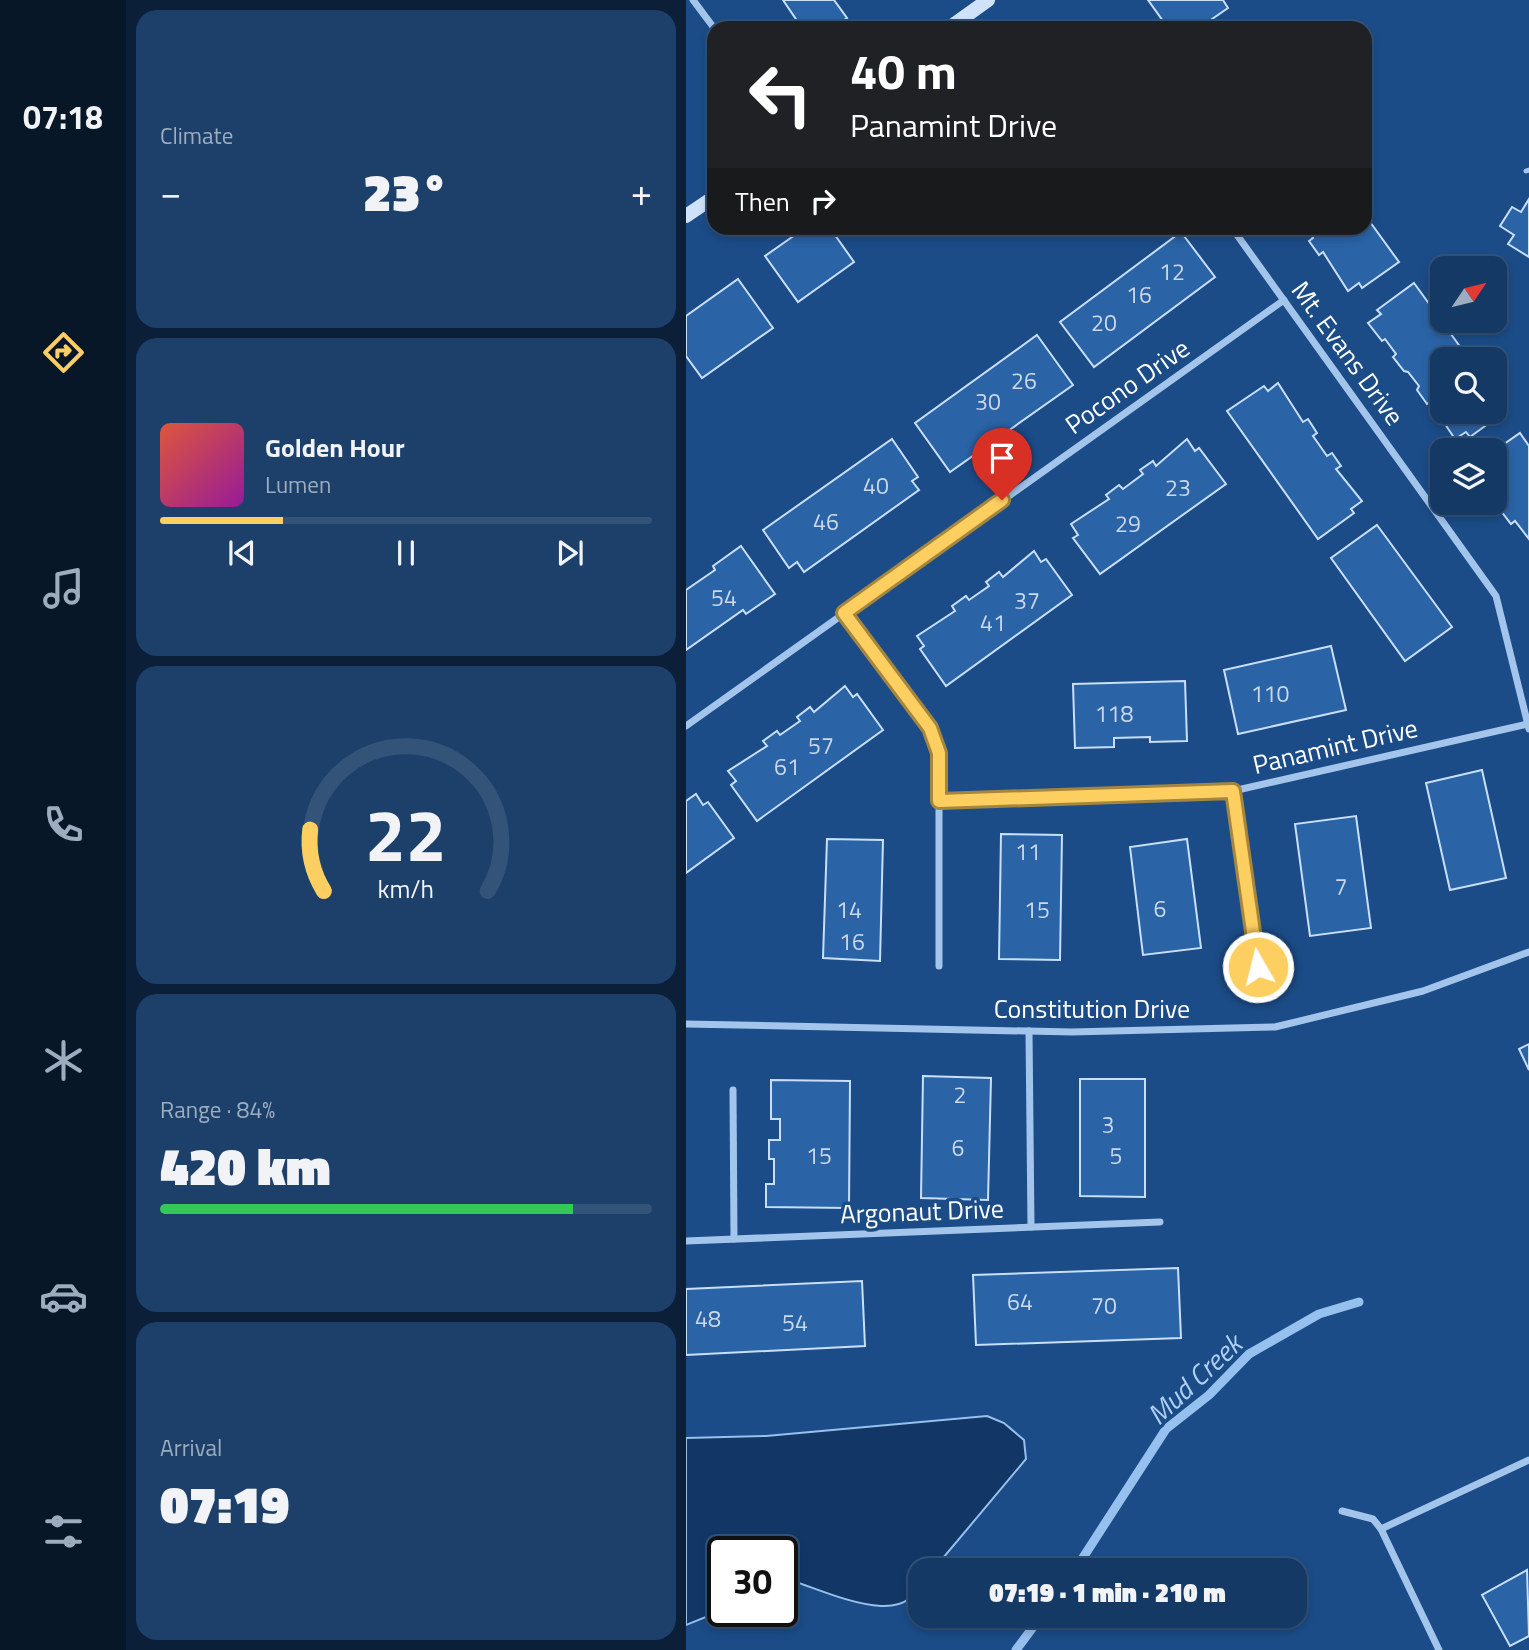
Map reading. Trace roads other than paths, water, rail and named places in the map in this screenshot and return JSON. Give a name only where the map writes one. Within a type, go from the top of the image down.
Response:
[{"type":"street","points":[[693,0],[709,21]]},
{"type":"street","points":[[959,21],[988,0]]},
{"type":"street","points":[[686,216],[707,202]]},
{"type":"street","name":"Mt. Evans Drive","points":[[1237,235],[1496,596],[1528,726]]},
{"type":"street","name":"Pocono Drive","points":[[686,726],[1284,300]]},
{"type":"street","points":[[844,613],[930,728],[939,753],[939,966]]},
{"type":"street","name":"Panamint Drive","points":[[939,801],[1233,791],[1528,726]]},
{"type":"street","points":[[1233,791],[1258,967]]},
{"type":"street","name":"Constitution Drive","points":[[686,1024],[1030,1031],[1275,1027],[1423,991],[1529,952]]},
{"type":"street","points":[[1030,1031],[1031,1227]]},
{"type":"street","points":[[733,1090],[734,1239]]},
{"type":"street","name":"Argonaut Drive","points":[[686,1241],[1160,1222]]},
{"type":"street","points":[[1381,1529],[1529,1460]]},
{"type":"street","points":[[1342,1511],[1373,1519],[1381,1529],[1439,1650]]},
{"type":"water","points":[[987,1416],[1004,1423],[1024,1440],[1026,1459],[943,1558],[908,1558],[908,1599],[905,1602],[889,1606],[870,1605],[798,1583],[798,1536],[707,1536],[707,1616],[686,1625],[686,1438],[766,1436]]},
{"type":"waterway","name":"Mud Creek","points":[[1083,1558],[1166,1429],[1209,1395],[1249,1354],[1319,1314],[1359,1302]]},
{"type":"waterway","name":"Mud Creek","points":[[1016,1650],[1032,1628]]}]
